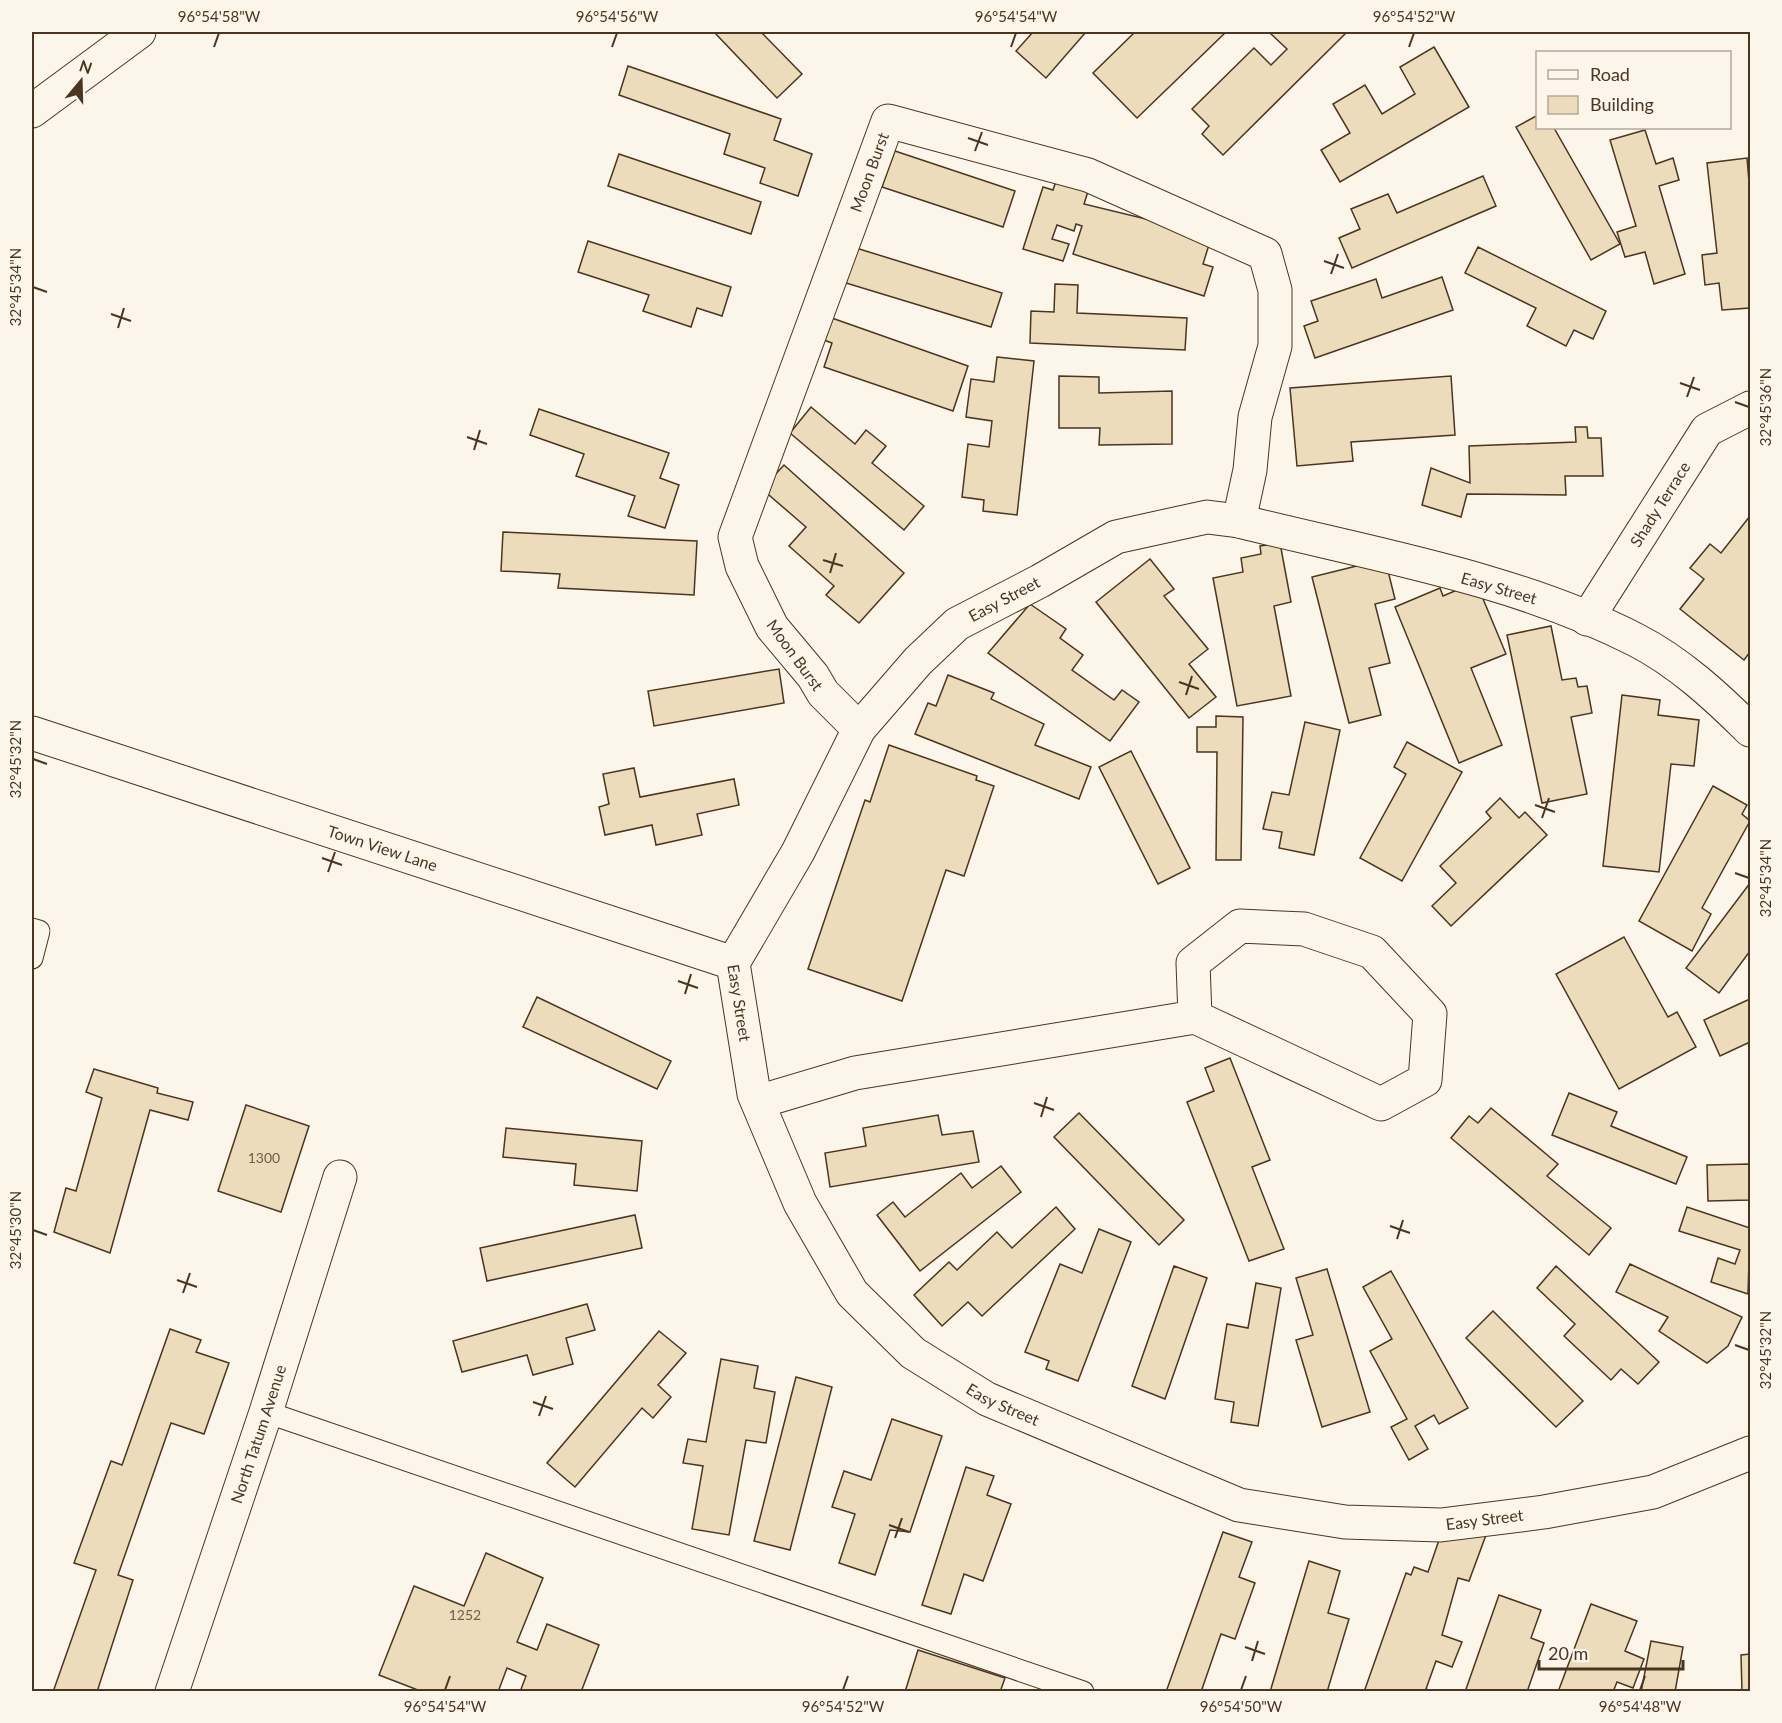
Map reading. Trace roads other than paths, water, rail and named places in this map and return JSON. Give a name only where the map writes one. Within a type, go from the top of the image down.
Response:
[{"type":"street","points":[[32,111],[139,32]]},
{"type":"street","name":"Moon Burst","points":[[859,729],[823,693],[813,676],[772,627],[742,566],[735,537],[888,121],[1088,175],[1265,254],[1275,290],[1275,346],[1255,417],[1250,470],[1239,521]]},
{"type":"street","name":"Shady Terrace","points":[[1587,619],[1707,430],[1750,408]]},
{"type":"street","name":"Easy Street","points":[[1750,730],[1712,692],[1637,641],[1520,591],[1239,521],[1206,517],[1116,537],[1040,581],[957,624],[918,661],[859,729],[798,852],[733,963],[754,1094],[800,1203],[852,1293],[913,1353],[987,1398],[1239,1505],[1344,1522],[1441,1525],[1544,1512],[1653,1492],[1750,1453]]},
{"type":"street","name":"Town View Lane","points":[[32,732],[733,963]]},
{"type":"street","points":[[758,1102],[855,1073],[1195,1017],[1382,1104],[1425,1080],[1430,1014],[1372,952],[1304,929],[1240,927],[1193,963],[1195,1017]]},
{"type":"street","name":"North Tatum Avenue","points":[[172,1692],[266,1412],[340,1177]]},
{"type":"lane","points":[[32,929],[39,931],[32,958]]},
{"type":"lane","points":[[266,1412],[1083,1692]]}]
